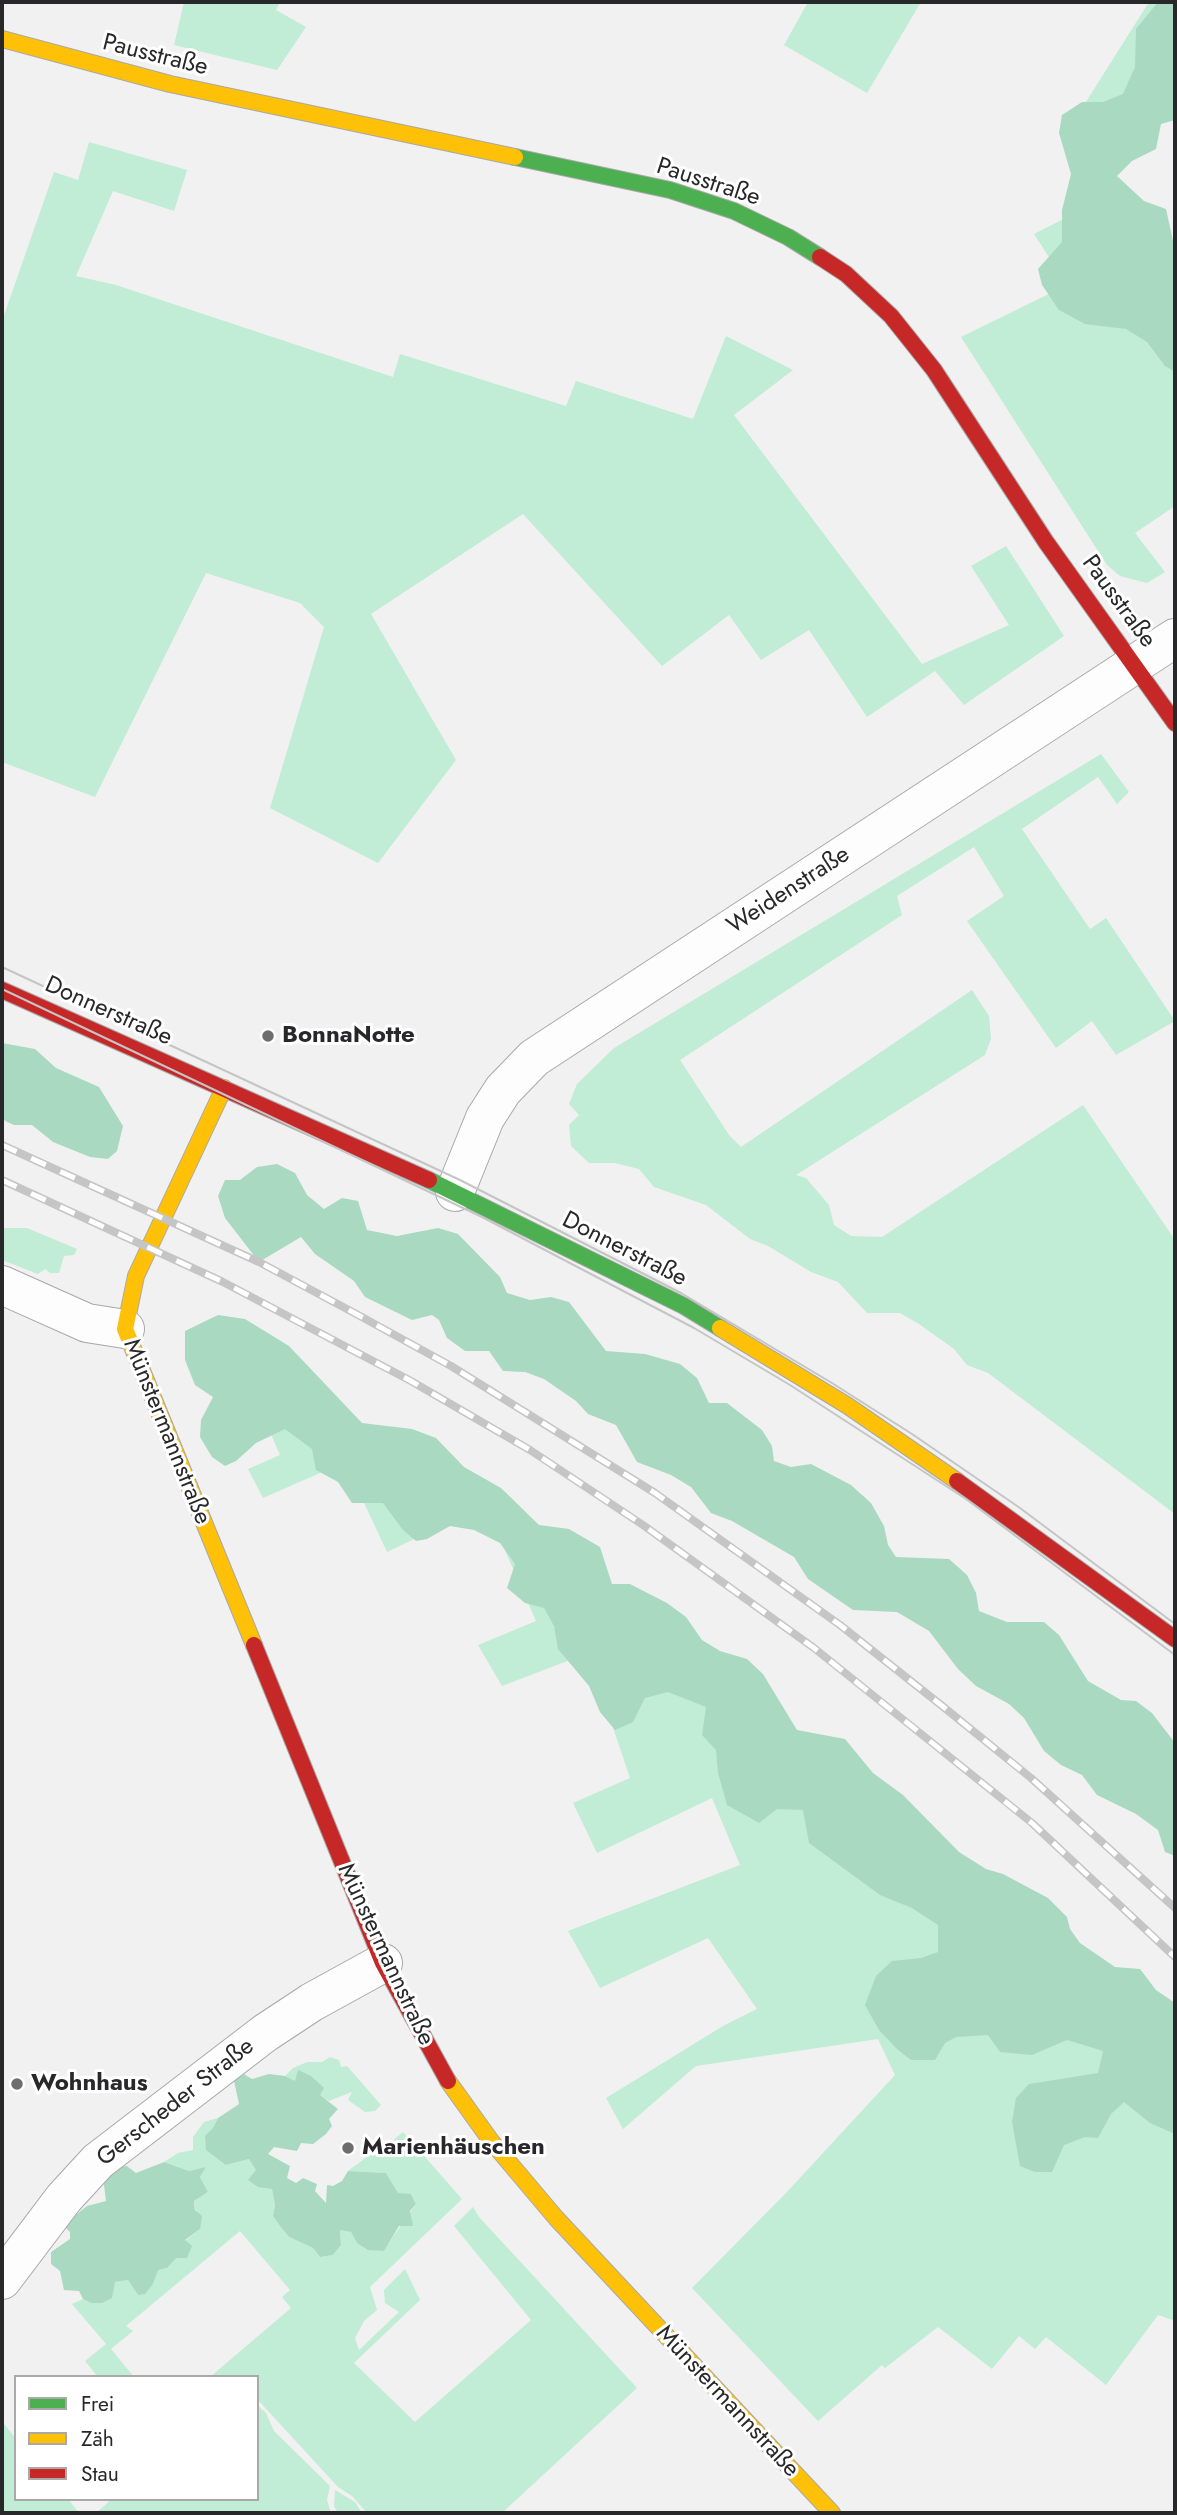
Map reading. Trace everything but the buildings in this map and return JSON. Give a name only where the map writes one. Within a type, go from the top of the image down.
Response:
[{"type":"street","name":"Pausstraße","points":[[2,39],[170,84],[670,190],[734,211],[788,237],[846,274],[900,327],[934,370],[1046,542],[1175,723]]},
{"type":"street","name":"Weidenstraße","points":[[455,1192],[485,1118],[503,1090],[534,1058],[1175,638]]},
{"type":"street","name":"Donnerstraße","points":[[2,990],[455,1192],[684,1306],[848,1406],[1029,1530],[1175,1639]]},
{"type":"street","name":"Münstermannstraße","points":[[224,1088],[139,1268],[130,1295],[125,1329],[383,1963],[441,2071],[491,2141],[566,2228],[831,2513]]},
{"type":"street","name":"Münstermannstraße","points":[[2,1285],[87,1323],[125,1329]]},
{"type":"street","name":"Gerscheder Straße","points":[[2,2280],[64,2198],[98,2161],[265,2033],[312,2002],[383,1963]]},
{"type":"green space","points":[[184,2],[280,2],[276,10],[306,27],[277,70],[174,45]]},
{"type":"green space","points":[[808,2],[921,2],[867,93],[784,45]]},
{"type":"green space","points":[[1149,2],[1175,2],[1175,73],[1072,124]]},
{"type":"green space","points":[[1158,2],[1175,2],[1175,120],[1161,124],[1156,149],[1132,161],[1117,176],[1144,201],[1166,209],[1175,250],[1175,372],[1165,366],[1147,342],[1126,329],[1085,324],[1059,310],[1042,285],[1038,269],[1062,242],[1062,210],[1071,174],[1059,133],[1062,115],[1082,102],[1103,102],[1123,94],[1135,67],[1136,29]]},
{"type":"green space","points":[[89,142],[187,170],[174,211],[113,191],[76,276],[116,285],[393,377],[400,354],[566,406],[576,381],[693,419],[726,336],[793,370],[734,415],[922,664],[1009,625],[971,566],[1006,546],[1064,636],[964,705],[935,671],[867,717],[809,630],[761,660],[729,615],[662,666],[523,514],[371,614],[456,760],[378,863],[270,808],[324,627],[300,603],[206,573],[95,797],[2,762],[2,321],[54,172],[78,180]]},
{"type":"green space","points":[[1123,189],[1175,273],[1175,506],[1135,533],[1165,572],[1147,583],[1120,576],[1107,565],[961,337],[1067,285],[1034,234]]},
{"type":"green space","points":[[1101,754],[1129,792],[1117,804],[1098,777],[1022,829],[1090,929],[1106,918],[1175,1021],[1116,1055],[1092,1021],[1056,1048],[967,921],[1004,896],[974,847],[897,896],[902,915],[680,1060],[729,1135],[741,1147],[972,990],[989,1016],[991,1039],[985,1055],[796,1175],[806,1178],[829,1205],[834,1225],[851,1236],[882,1237],[1083,1105],[1175,1240],[1175,1514],[988,1373],[967,1365],[954,1349],[919,1324],[900,1313],[867,1313],[838,1282],[811,1272],[768,1246],[750,1239],[706,1205],[654,1187],[639,1169],[615,1163],[589,1163],[571,1146],[569,1125],[579,1115],[569,1104],[577,1084],[614,1048]]},
{"type":"green space","points":[[2,1043],[35,1049],[56,1068],[99,1087],[123,1126],[117,1151],[108,1159],[90,1157],[53,1142],[32,1125],[14,1125],[5,1121],[2,1116]]},
{"type":"green space","points":[[277,1164],[295,1173],[307,1195],[324,1209],[342,1198],[358,1201],[367,1230],[397,1236],[438,1228],[458,1234],[500,1277],[507,1293],[530,1300],[551,1297],[569,1302],[606,1351],[645,1354],[680,1364],[697,1378],[709,1403],[727,1403],[762,1430],[772,1446],[774,1461],[791,1467],[811,1464],[851,1485],[871,1503],[884,1526],[888,1545],[896,1557],[949,1559],[967,1575],[976,1593],[979,1611],[1007,1622],[1044,1622],[1059,1635],[1088,1681],[1121,1700],[1136,1701],[1152,1713],[1175,1743],[1175,1856],[1165,1852],[1158,1830],[1136,1814],[1097,1795],[1082,1775],[1061,1765],[1044,1751],[1024,1718],[1009,1704],[976,1686],[958,1669],[929,1631],[897,1612],[853,1610],[808,1579],[794,1557],[732,1521],[711,1513],[691,1487],[671,1475],[637,1462],[616,1425],[588,1414],[576,1401],[544,1379],[525,1372],[503,1371],[489,1351],[465,1351],[447,1338],[439,1320],[432,1315],[412,1320],[365,1297],[354,1281],[315,1254],[301,1237],[259,1262],[225,1218],[218,1196],[225,1180],[240,1180],[257,1167]]},
{"type":"green space","points":[[2,1228],[27,1228],[77,1249],[74,1255],[64,1256],[59,1273],[50,1273],[45,1269],[38,1274],[2,1260]]},
{"type":"green space","points":[[218,1315],[245,1319],[289,1346],[362,1423],[412,1429],[436,1438],[464,1467],[501,1488],[539,1525],[569,1529],[600,1547],[612,1584],[630,1584],[667,1603],[686,1617],[702,1640],[720,1651],[747,1659],[763,1674],[797,1730],[845,1739],[873,1773],[903,1795],[959,1852],[986,1869],[1003,1874],[1048,1898],[1067,1917],[1070,1929],[1080,1943],[1115,1967],[1140,1969],[1156,1990],[1175,2003],[1175,2134],[1150,2123],[1124,2102],[1111,2114],[1098,2138],[1085,2137],[1064,2145],[1052,2172],[1035,2172],[1020,2166],[1012,2122],[1016,2098],[1029,2084],[1098,2073],[1103,2051],[1067,2040],[1032,2055],[1000,2052],[988,2035],[956,2037],[945,2043],[935,2060],[911,2060],[897,2049],[879,2030],[865,2005],[876,1976],[892,1961],[921,1958],[938,1952],[938,1925],[912,1908],[880,1895],[809,1843],[803,1810],[777,1809],[759,1823],[727,1805],[718,1773],[716,1750],[702,1735],[706,1707],[668,1692],[645,1698],[633,1722],[615,1730],[600,1712],[589,1686],[558,1649],[554,1626],[544,1608],[525,1603],[507,1588],[515,1564],[500,1543],[474,1530],[450,1526],[427,1539],[416,1541],[403,1530],[383,1503],[352,1503],[338,1482],[316,1470],[312,1449],[285,1429],[256,1443],[236,1461],[225,1466],[212,1457],[200,1437],[201,1420],[213,1397],[195,1385],[185,1360],[185,1331]]},
{"type":"green space","points":[[271,1392],[501,1500],[1175,2110],[1175,2321],[1158,2315],[1106,2385],[1046,2337],[1035,2349],[1019,2336],[992,2369],[938,2327],[885,2368],[882,2365],[818,2421],[692,2288],[786,2193],[895,2075],[878,2039],[696,2066],[623,2129],[606,2098],[723,2026],[757,2009],[708,1938],[600,1988],[568,1931],[740,1865],[712,1798],[597,1853],[573,1803],[630,1778],[588,1653],[502,1686],[478,1645],[536,1621],[485,1505],[387,1552],[345,1462],[263,1498],[248,1469],[280,1455],[267,1425]]},
{"type":"green space","points":[[330,2057],[339,2060],[341,2067],[347,2066],[381,2105],[375,2111],[365,2112],[348,2100],[352,2092],[329,2101],[285,2076],[293,2068],[307,2062],[322,2062]]},
{"type":"green space","points":[[298,2070],[311,2076],[324,2088],[320,2095],[338,2109],[329,2119],[332,2126],[313,2144],[301,2143],[297,2151],[274,2147],[268,2154],[290,2166],[287,2178],[296,2183],[303,2178],[317,2184],[315,2191],[326,2203],[327,2185],[333,2186],[342,2181],[348,2171],[386,2173],[398,2193],[411,2194],[416,2204],[410,2211],[413,2226],[399,2226],[384,2251],[368,2250],[357,2243],[351,2232],[340,2230],[341,2245],[333,2255],[320,2257],[313,2248],[289,2237],[280,2226],[273,2216],[275,2205],[272,2189],[258,2187],[248,2180],[256,2170],[249,2159],[226,2165],[206,2150],[205,2136],[218,2118],[239,2104],[234,2081],[244,2074],[252,2079],[269,2074],[285,2076],[295,2081]]},
{"type":"green space","points":[[218,2118],[213,2128],[226,2165],[249,2159],[272,2189],[275,2205],[273,2216],[280,2226],[289,2237],[313,2248],[320,2257],[333,2255],[341,2245],[340,2230],[351,2232],[357,2243],[383,2251],[416,2204],[411,2194],[398,2194],[386,2173],[348,2171],[371,2154],[376,2155],[403,2132],[462,2199],[370,2287],[377,2310],[364,2321],[355,2338],[359,2350],[399,2312],[385,2303],[384,2290],[405,2269],[420,2300],[354,2363],[415,2422],[531,2320],[454,2226],[473,2207],[479,2217],[637,2388],[502,2513],[367,2513],[352,2496],[338,2487],[259,2401],[259,2375],[212,2375],[291,2308],[282,2297],[290,2290],[240,2231],[126,2326],[133,2331],[111,2349],[132,2375],[96,2375],[85,2361],[106,2344],[72,2304],[83,2299],[91,2303],[115,2282],[128,2280],[138,2295],[153,2284],[157,2270],[167,2268],[185,2241],[200,2229],[194,2201],[208,2192],[200,2177],[205,2168],[189,2171],[164,2162],[178,2153],[193,2150],[193,2137],[204,2122]]},
{"type":"green space","points":[[164,2162],[189,2171],[206,2167],[200,2177],[208,2192],[194,2201],[195,2210],[202,2216],[200,2229],[185,2240],[192,2246],[187,2258],[176,2258],[167,2268],[158,2270],[153,2284],[145,2294],[138,2295],[128,2280],[115,2282],[112,2298],[102,2303],[91,2303],[83,2299],[79,2291],[64,2290],[60,2271],[51,2264],[51,2252],[70,2239],[70,2232],[63,2225],[87,2206],[106,2201],[103,2177],[112,2175],[118,2167],[127,2166],[136,2173]]},
{"type":"green space","points":[[259,2407],[266,2413],[274,2431],[330,2486],[327,2500],[331,2513],[96,2513],[110,2501],[259,2501]]},
{"type":"green space","points":[[2,2421],[14,2436],[14,2501],[70,2501],[79,2513],[2,2513]]},
{"type":"green space","points":[[335,2490],[355,2502],[362,2513],[338,2513],[334,2506]]},
{"type":"tram line","points":[[2,967],[460,1180],[681,1293],[912,1434],[1020,1508],[1175,1624]]},
{"type":"tram line","points":[[2,989],[482,1217],[694,1328],[790,1385],[966,1499],[1175,1655]]},
{"type":"railway","points":[[2,1145],[259,1262],[451,1366],[655,1493],[840,1625],[941,1705],[1031,1778],[1175,1908]]},
{"type":"railway","points":[[2,1180],[223,1282],[411,1381],[530,1450],[643,1525],[814,1648],[1032,1823],[1175,1957]]},
{"type":"traffic: fast","points":[[515,157],[670,190],[734,211],[788,237],[820,257]]},
{"type":"traffic: fast","points":[[429,1180],[684,1306],[720,1328]]},
{"type":"traffic: slow","points":[[2,39],[170,84],[515,157]]},
{"type":"traffic: slow","points":[[224,1088],[136,1276],[125,1329],[254,1645]]},
{"type":"traffic: slow","points":[[720,1328],[848,1406],[957,1481]]},
{"type":"traffic: slow","points":[[448,2081],[491,2141],[556,2218],[832,2513]]},
{"type":"traffic: jam","points":[[820,257],[846,274],[891,316],[934,370],[1046,542],[1175,723]]},
{"type":"traffic: jam","points":[[2,990],[429,1180]]},
{"type":"traffic: jam","points":[[957,1481],[1175,1639]]},
{"type":"traffic: jam","points":[[254,1645],[383,1963],[448,2081]]},
{"type":"place","name":"BonnaNotte","points":[[268,1036]]},
{"type":"place","name":"Wohnhaus","points":[[17,2084]]},
{"type":"place","name":"Marienhäuschen","points":[[348,2148]]}]
